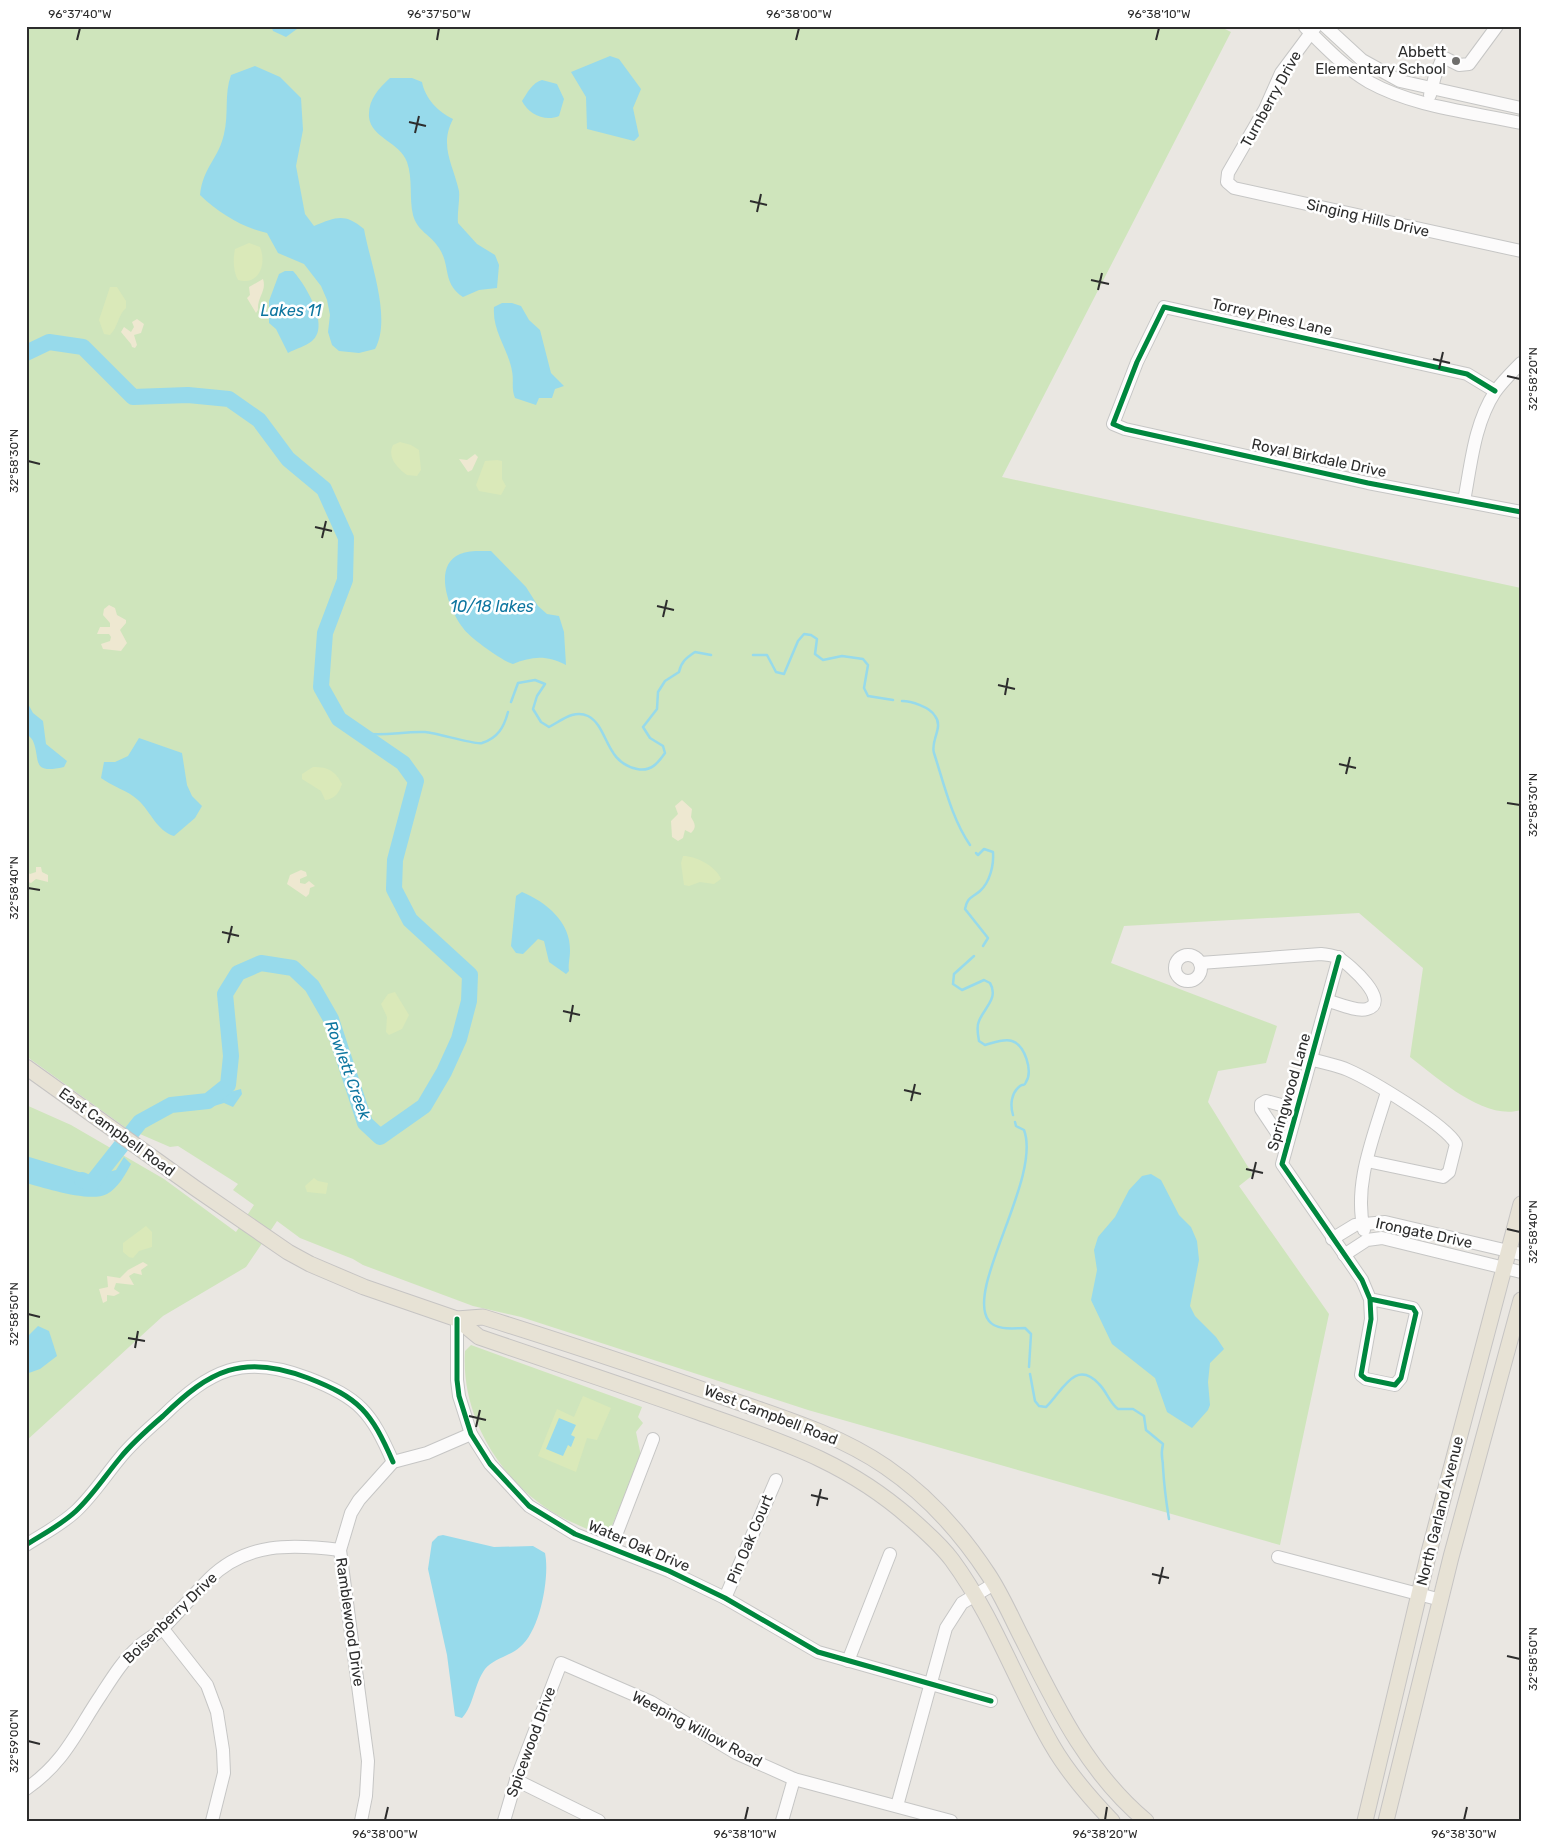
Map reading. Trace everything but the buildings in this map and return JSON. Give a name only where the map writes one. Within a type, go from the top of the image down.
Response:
[{"type":"main road","name":"East Campbell Road","points":[[26,1067],[208,1198]]},
{"type":"main road","name":"West Campbell Road","points":[[208,1198],[310,1264],[364,1288],[456,1319],[478,1337],[801,1449],[847,1471],[886,1497],[921,1528],[951,1559],[974,1594],[1045,1731],[1078,1783],[1112,1821]]},
{"type":"main road","name":"North Garland Avenue","points":[[1365,1821],[1419,1594],[1505,1268],[1515,1253],[1521,1204]]},
{"type":"main road","name":"North Garland Avenue","points":[[1386,1821],[1441,1600],[1521,1300]]},
{"type":"main road","name":"West Campbell Road","points":[[456,1319],[483,1317],[798,1422],[841,1441],[886,1467],[925,1498],[958,1533],[994,1584],[1065,1722],[1086,1756],[1123,1799],[1146,1821]]},
{"type":"main road","points":[[1045,1731],[1065,1722]]},
{"type":"street","points":[[1325,26],[1362,60],[1400,81],[1521,108]]},
{"type":"street","points":[[1428,103],[1443,57],[1459,65],[1469,64],[1497,26]]},
{"type":"street","points":[[1310,28],[1347,66],[1369,82],[1389,91],[1428,103],[1521,123]]},
{"type":"street","name":"Turnberry Drive","points":[[1228,173],[1265,109],[1282,73],[1310,28]]},
{"type":"street","name":"Singing Hills Drive","points":[[1228,173],[1227,182],[1234,188],[1521,251]]},
{"type":"street","name":"Torrey Pines Lane","points":[[1113,424],[1137,362],[1164,307],[1467,374],[1495,391]]},
{"type":"street","points":[[1464,501],[1477,435],[1495,391],[1521,363]]},
{"type":"street","name":"Royal Birkdale Drive","points":[[1113,424],[1125,429],[1368,483],[1521,512]]},
{"type":"street","points":[[1200,963],[1321,954],[1339,957],[1367,982],[1374,998],[1373,1005],[1369,1009],[1360,1010],[1329,1001]]},
{"type":"street","name":"Springwood Lane","points":[[1339,957],[1329,1001],[1285,1146],[1282,1164],[1362,1280],[1370,1299],[1369,1338],[1361,1375],[1366,1379],[1395,1385],[1401,1378],[1416,1316],[1415,1311],[1406,1306],[1370,1299]]},
{"type":"street","points":[[1311,1059],[1349,1070],[1387,1092],[1449,1133],[1456,1144],[1449,1172],[1438,1177],[1367,1161]]},
{"type":"street","points":[[1366,1240],[1362,1222],[1360,1195],[1367,1161],[1387,1092]]},
{"type":"street","points":[[1285,1146],[1261,1109],[1261,1104],[1266,1101],[1296,1109]]},
{"type":"street","name":"Irongate Drive","points":[[1332,1239],[1355,1224],[1362,1222],[1385,1222],[1515,1253]]},
{"type":"street","name":"Irongate Drive","points":[[1344,1255],[1366,1240],[1382,1238],[1521,1272]]},
{"type":"street","name":"Water Oak Drive","points":[[456,1319],[459,1396],[471,1434],[490,1464],[529,1506],[575,1534],[671,1572],[725,1598],[818,1652],[991,1701]]},
{"type":"street","points":[[26,1545],[77,1511],[126,1452],[197,1385],[219,1373],[257,1366],[277,1368],[333,1388],[356,1402],[368,1414],[380,1433],[393,1462],[427,1453],[471,1434]]},
{"type":"street","points":[[611,1548],[653,1439]]},
{"type":"street","name":"Ramblewood Drive","points":[[361,1821],[366,1796],[368,1761],[340,1550],[351,1513],[359,1500],[393,1462]]},
{"type":"street","name":"Pin Oak Court","points":[[725,1598],[776,1480]]},
{"type":"street","name":"Boisenberry Drive","points":[[26,1789],[44,1776],[59,1761],[100,1696],[127,1658],[162,1629],[208,1580],[238,1557],[262,1548],[282,1546],[340,1550]]},
{"type":"street","points":[[848,1661],[890,1554]]},
{"type":"street","points":[[1278,1557],[1441,1600]]},
{"type":"street","points":[[897,1806],[929,1683],[946,1628],[954,1613],[974,1594],[994,1584]]},
{"type":"street","points":[[162,1629],[207,1685],[217,1712],[223,1750],[224,1772],[212,1821]]},
{"type":"street","name":"Weeping Willow Road","points":[[561,1664],[650,1702],[736,1753],[794,1779],[951,1821]]},
{"type":"street","name":"Spicewood Drive","points":[[504,1821],[516,1780],[561,1664]]},
{"type":"street","points":[[782,1821],[794,1779]]},
{"type":"street","points":[[516,1780],[599,1821]]},
{"type":"green space","points":[[26,26],[1219,26],[1231,32],[1002,477],[1521,588],[1521,1110],[1507,1112],[1477,1104],[1462,1096],[1410,1057],[1423,968],[1359,913],[1124,926],[1111,963],[1277,1026],[1266,1063],[1218,1071],[1208,1102],[1253,1175],[1239,1186],[1329,1314],[1280,1545],[808,1410],[521,1317],[473,1306],[363,1265],[353,1259],[300,1238],[277,1221],[246,1267],[163,1316],[26,1441],[26,1105],[71,1125],[164,1179],[236,1232],[254,1205],[233,1190],[238,1184],[178,1146],[170,1147],[126,1128],[26,1056]]},
{"type":"green space","points":[[249,243],[260,247],[262,266],[260,272],[251,280],[238,280],[234,265],[235,249]]},
{"type":"green space","points":[[110,287],[117,287],[126,301],[126,308],[110,335],[104,334],[99,320]]},
{"type":"green space","points":[[400,442],[411,445],[419,450],[421,470],[417,476],[407,475],[392,458],[391,449],[393,445]]},
{"type":"green space","points":[[485,461],[502,461],[502,479],[506,486],[501,495],[479,491],[476,485]]},
{"type":"green space","points":[[313,767],[327,769],[334,773],[342,784],[334,797],[325,800],[321,791],[302,779],[302,774]]},
{"type":"green space","points":[[683,856],[694,858],[710,866],[721,879],[714,884],[700,882],[689,886],[684,885],[681,863]]},
{"type":"green space","points":[[395,992],[409,1015],[402,1029],[389,1035],[386,1032],[387,1017],[381,1004],[388,994]]},
{"type":"green space","points":[[314,1178],[328,1183],[326,1194],[307,1192],[305,1186]]},
{"type":"green space","points":[[146,1226],[152,1232],[152,1247],[139,1251],[133,1258],[129,1257],[123,1252],[123,1243]]},
{"type":"green space","points":[[471,1345],[642,1407],[638,1417],[643,1423],[636,1432],[641,1456],[609,1533],[592,1532],[552,1512],[530,1496],[494,1454],[481,1430],[471,1405],[466,1378],[465,1351]]},
{"type":"green space","points":[[583,1396],[611,1408],[597,1440],[587,1438],[576,1472],[538,1456],[557,1409],[574,1417]]},
{"type":"sand","points":[[263,279],[264,287],[256,313],[247,298],[250,295],[249,287]]},
{"type":"sand","points":[[137,319],[144,324],[141,333],[134,335],[137,345],[135,348],[132,347],[121,332],[124,327],[131,332],[134,327],[132,322]]},
{"type":"sand","points":[[475,454],[478,457],[472,470],[468,472],[459,459],[467,460]]},
{"type":"sand","points":[[109,605],[115,608],[117,615],[126,620],[126,623],[120,630],[127,643],[121,651],[103,649],[101,644],[110,641],[111,637],[109,634],[97,634],[100,627],[110,627],[110,623],[103,615],[104,609]]},
{"type":"sand","points":[[682,800],[692,809],[691,817],[695,827],[691,833],[685,830],[683,838],[678,841],[672,837],[671,821],[678,814],[675,806]]},
{"type":"sand","points":[[36,867],[41,867],[42,872],[48,875],[48,882],[36,879],[31,883],[26,881],[26,871],[30,874],[36,872]]},
{"type":"sand","points":[[301,870],[306,872],[307,876],[300,879],[300,883],[305,884],[309,881],[315,886],[310,888],[309,894],[306,897],[287,884],[290,875]]},
{"type":"sand","points":[[143,1262],[148,1265],[141,1270],[142,1275],[134,1273],[129,1276],[134,1285],[116,1283],[114,1289],[120,1293],[114,1296],[107,1295],[107,1301],[103,1303],[99,1289],[108,1287],[107,1276],[120,1278],[128,1270]]},
{"type":"water","points":[[271,26],[301,26],[286,37],[273,31]]},
{"type":"water","points":[[610,56],[619,59],[641,89],[633,108],[639,136],[634,141],[587,129],[586,97],[571,72]]},
{"type":"water","points":[[255,66],[280,77],[301,98],[303,130],[296,166],[305,214],[314,226],[340,218],[351,221],[364,229],[381,306],[380,336],[375,349],[359,353],[339,351],[332,345],[328,332],[330,315],[327,300],[321,286],[304,264],[278,253],[267,233],[248,227],[231,218],[215,208],[200,195],[204,177],[222,142],[231,75]]},
{"type":"water","points":[[390,78],[412,78],[422,82],[426,94],[433,104],[442,113],[453,119],[447,138],[447,147],[459,191],[458,223],[477,244],[495,255],[499,265],[497,288],[479,290],[463,297],[456,292],[449,280],[443,255],[415,220],[407,162],[398,149],[375,130],[369,117],[372,100]]},
{"type":"water","points":[[542,80],[557,84],[564,99],[559,116],[554,118],[537,116],[528,110],[522,101],[533,85]]},
{"type":"water","name":"Lakes 11","points":[[285,271],[293,271],[304,285],[314,305],[319,326],[317,334],[312,341],[288,353],[276,329],[269,323],[269,301],[279,274]]},
{"type":"water","points":[[502,303],[512,303],[521,306],[529,320],[540,330],[551,373],[564,386],[555,389],[552,398],[539,398],[536,405],[515,398],[510,363],[495,324],[494,307]]},
{"type":"water","name":"10/18 lakes","points":[[471,551],[491,551],[526,587],[538,606],[547,614],[559,616],[564,632],[566,665],[546,658],[527,659],[513,664],[494,654],[463,628],[453,611],[446,589],[445,578],[447,568],[452,560],[460,554]]},
{"type":"water","points":[[26,700],[33,713],[43,721],[46,744],[67,761],[64,767],[46,769],[39,764],[33,741],[26,732]]},
{"type":"water","points":[[139,738],[182,753],[187,785],[192,796],[202,806],[195,818],[174,836],[168,834],[154,821],[138,800],[101,778],[104,762],[115,762],[128,756]]},
{"type":"water","points":[[522,892],[548,907],[562,922],[569,941],[570,951],[569,971],[566,974],[549,962],[544,941],[538,939],[523,954],[516,953],[511,946],[516,896]]},
{"type":"water","points":[[241,1089],[242,1094],[233,1107],[224,1103],[204,1109],[201,1101],[218,1092],[226,1093]]},
{"type":"water","points":[[26,1156],[92,1176],[116,1170],[124,1157],[131,1164],[115,1188],[107,1194],[90,1197],[67,1194],[26,1183]]},
{"type":"water","points":[[1151,1174],[1161,1180],[1179,1215],[1191,1227],[1197,1241],[1199,1260],[1190,1306],[1195,1316],[1216,1337],[1224,1349],[1210,1363],[1208,1382],[1210,1405],[1208,1410],[1192,1428],[1167,1412],[1155,1378],[1112,1344],[1091,1300],[1097,1270],[1094,1250],[1098,1237],[1115,1217],[1129,1190],[1142,1176]]},
{"type":"water","points":[[38,1326],[49,1331],[57,1356],[40,1369],[26,1374],[26,1338]]},
{"type":"water","points":[[559,1418],[576,1425],[571,1435],[575,1437],[571,1447],[568,1445],[563,1456],[546,1449]]},
{"type":"water","points":[[443,1535],[494,1547],[533,1546],[545,1553],[545,1589],[533,1629],[520,1647],[485,1669],[478,1681],[469,1707],[462,1718],[455,1716],[447,1655],[428,1569],[432,1542],[438,1536]]},
{"type":"waterway","name":"Rowlett Creek","points":[[26,353],[49,342],[83,347],[133,397],[188,395],[229,399],[259,420],[288,459],[324,489],[346,538],[345,580],[325,633],[321,687],[339,719],[403,763],[416,781],[395,860],[394,889],[410,920],[470,975],[469,1001],[459,1039],[444,1072],[424,1106],[380,1137],[365,1123],[331,1019],[312,986],[293,968],[261,963],[238,973],[225,994],[231,1056],[228,1085],[208,1101],[171,1105],[140,1122],[91,1184],[82,1180]]},
{"type":"waterway","points":[[753,655],[767,655],[776,672],[784,674],[798,641],[804,634],[811,635],[817,639],[815,654],[823,660],[842,656],[863,659],[868,665],[864,688],[868,696],[893,700]]},
{"type":"waterway","points":[[511,702],[518,683],[535,680],[545,684],[537,696],[533,709],[541,722],[549,727],[573,715],[583,714],[588,716],[600,728],[618,759],[626,765],[642,770],[650,768],[657,763],[665,753],[663,746],[650,738],[643,727],[657,709],[658,692],[665,681],[679,672],[683,663],[692,654],[695,652],[711,655]]},
{"type":"waterway","points":[[902,701],[925,707],[933,713],[937,720],[938,729],[933,748],[934,753],[953,813],[970,845]]},
{"type":"waterway","points":[[360,733],[425,732],[482,743],[496,735],[508,712]]},
{"type":"waterway","points":[[976,853],[978,855],[984,849],[993,852],[993,862],[989,878],[980,891],[969,900],[965,909],[988,938],[983,946]]},
{"type":"waterway","points":[[974,956],[954,974],[953,984],[962,990],[984,980],[990,983],[993,993],[990,1003],[978,1023],[979,1041],[985,1045],[1009,1040],[1017,1043],[1024,1053],[1029,1072],[1025,1084],[1020,1086],[1013,1096],[1013,1115]]},
{"type":"waterway","points":[[1015,1122],[1016,1126],[1024,1130],[1027,1151],[1023,1176],[986,1285],[984,1306],[989,1321],[992,1324],[1006,1328],[1025,1328],[1031,1334],[1029,1367]]},
{"type":"waterway","points":[[1030,1374],[1035,1401],[1039,1406],[1046,1407],[1063,1386],[1076,1376],[1083,1375],[1090,1377],[1099,1384],[1118,1409],[1133,1409],[1144,1416],[1146,1430],[1163,1444],[1165,1493],[1169,1519]]},
{"type":"cycle path","points":[[1495,391],[1467,374],[1164,307],[1137,362],[1113,424],[1125,429],[1368,483],[1521,512]]},
{"type":"cycle path","points":[[1339,957],[1282,1164],[1362,1280],[1370,1299],[1371,1319],[1361,1375],[1366,1379],[1395,1385],[1401,1378],[1416,1313],[1413,1308],[1370,1299]]},
{"type":"cycle path","points":[[457,1319],[457,1380],[459,1396],[471,1434],[490,1464],[529,1506],[575,1534],[669,1571],[725,1598],[818,1652],[991,1701]]},
{"type":"cycle path","points":[[26,1545],[76,1511],[130,1447],[180,1400],[212,1377],[229,1370],[246,1367],[265,1367],[285,1371],[326,1385],[352,1400],[362,1409],[378,1431],[393,1462]]},
{"type":"place","name":"Abbett Elementary School","points":[[1456,61]]}]
